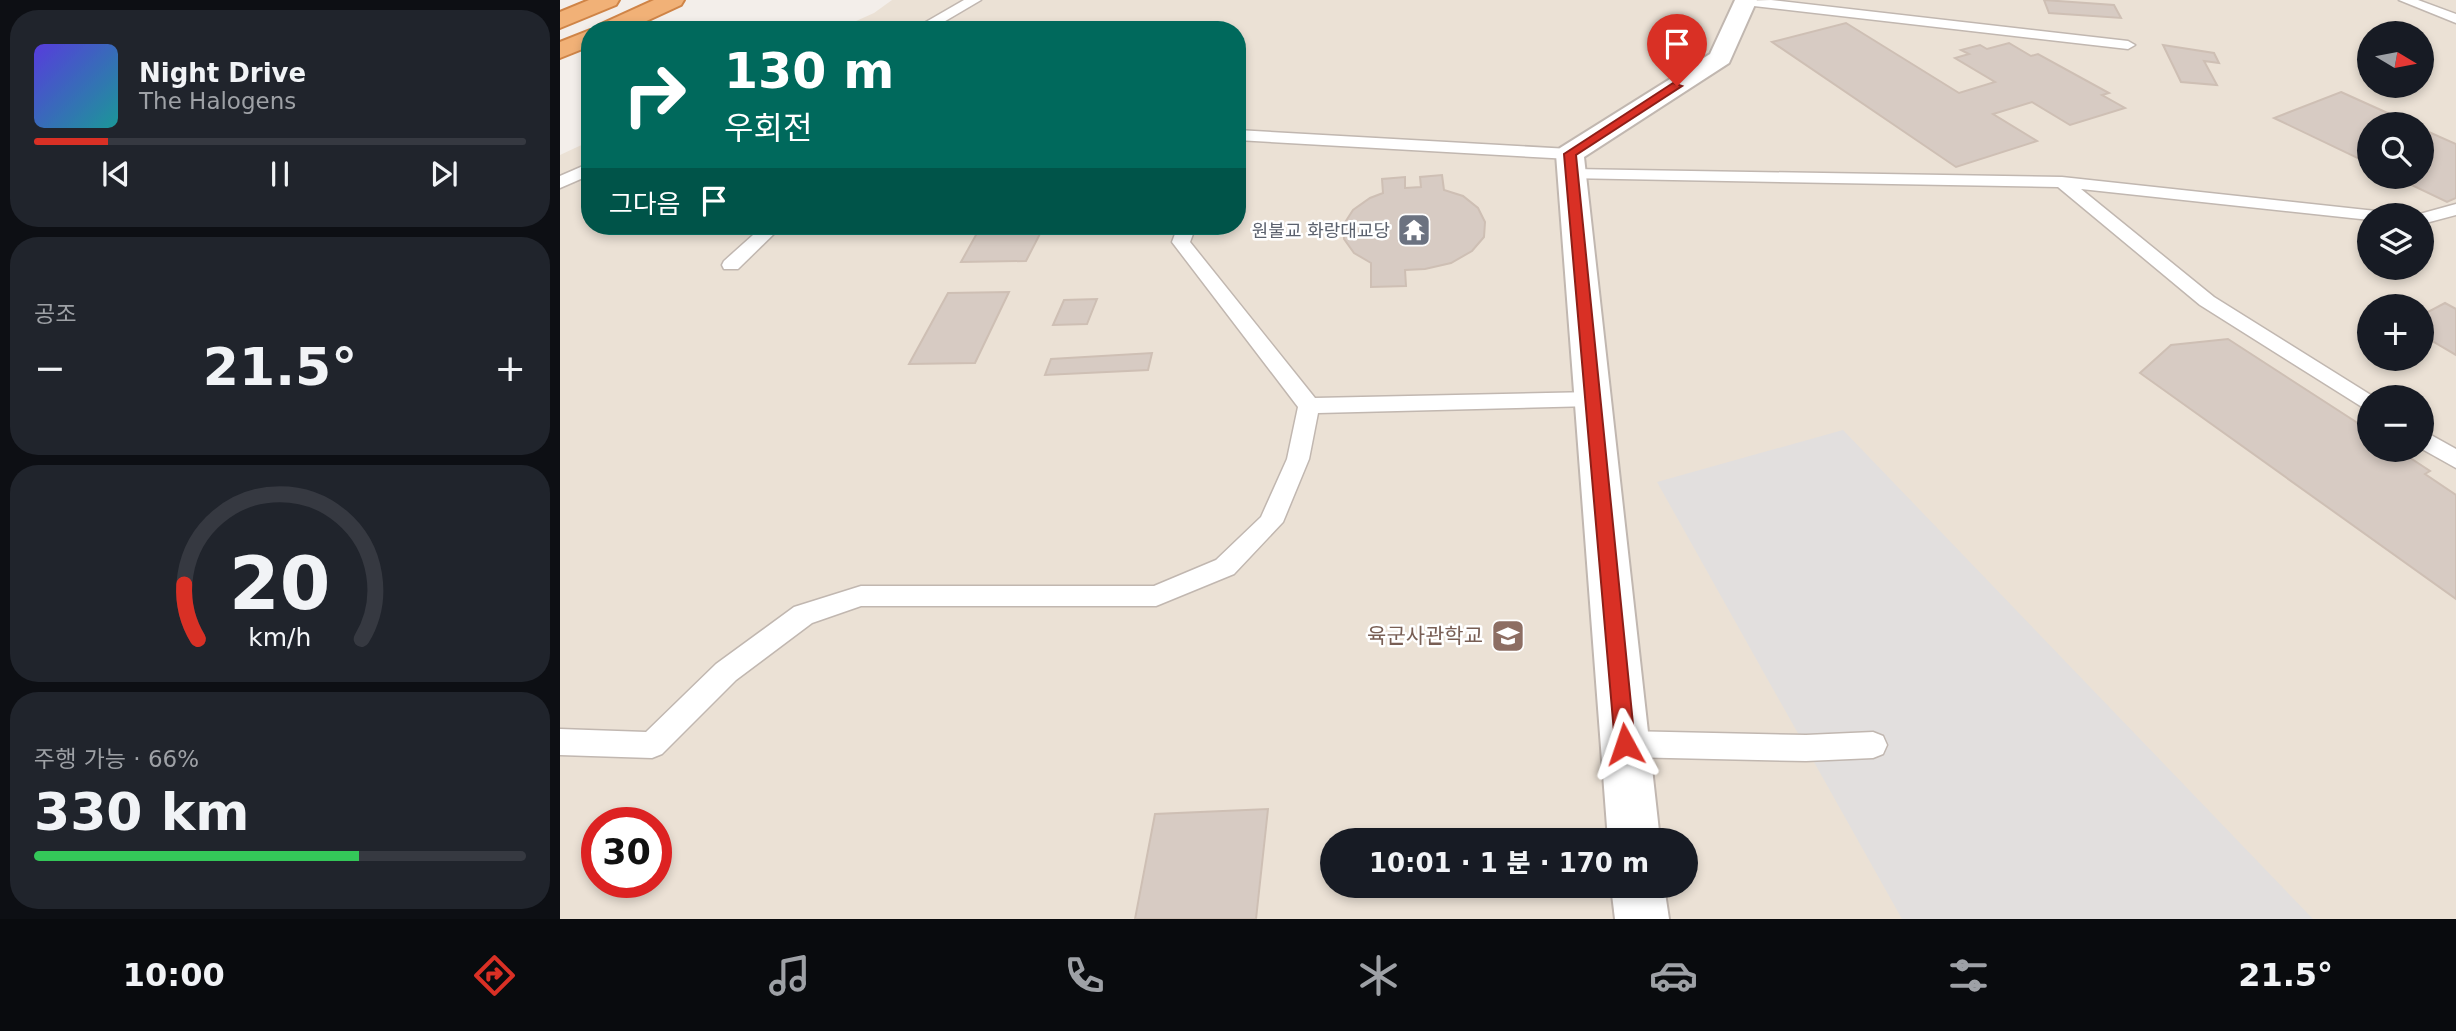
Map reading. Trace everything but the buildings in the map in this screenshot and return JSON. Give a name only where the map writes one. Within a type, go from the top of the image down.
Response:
[{"type":"highway","points":[[560,21],[608,0]]},
{"type":"highway","points":[[627,21],[673,0]]},
{"type":"highway","points":[[560,51],[581,41]]},
{"type":"street","points":[[1633,828],[1571,164],[1720,58],[1745,0]]},
{"type":"street","points":[[1639,898],[1642,919]]},
{"type":"lane","points":[[936,21],[974,0]]},
{"type":"lane","points":[[1745,0],[2128,45]]},
{"type":"lane","points":[[2406,0],[2456,19]]},
{"type":"lane","points":[[1246,136],[1571,164],[2062,182],[2357,214]]},
{"type":"lane","points":[[560,183],[581,172]]},
{"type":"lane","points":[[2062,182],[2207,301],[2357,397]]},
{"type":"lane","points":[[2434,215],[2456,209]]},
{"type":"lane","points":[[731,265],[763,235]]},
{"type":"lane","points":[[560,742],[652,745],[726,672],[803,615],[861,596],[1156,596],[1225,567],[1271,522],[1298,459],[1309,406],[1181,242],[1184,235]]},
{"type":"lane","points":[[1309,406],[1593,399]]},
{"type":"lane","points":[[2434,446],[2456,460]]},
{"type":"lane","points":[[1625,744],[1806,748],[1873,746]]},
{"type":"shaded area","name":"육군사관학교","points":[[892,0],[2456,0],[2456,919],[560,919],[560,155],[581,145],[581,235],[1246,235],[1246,21],[856,21],[874,13]]},
{"type":"shaded area","points":[[1843,430],[2313,919],[1902,919],[1657,482]]},
{"type":"place","name":"원불교 화랑대교당","points":[[1414,230]]},
{"type":"place","name":"육군사관학교","points":[[1508,636]]},
{"type":"route","points":[[1625,744],[1570,154],[1677,86]]}]
